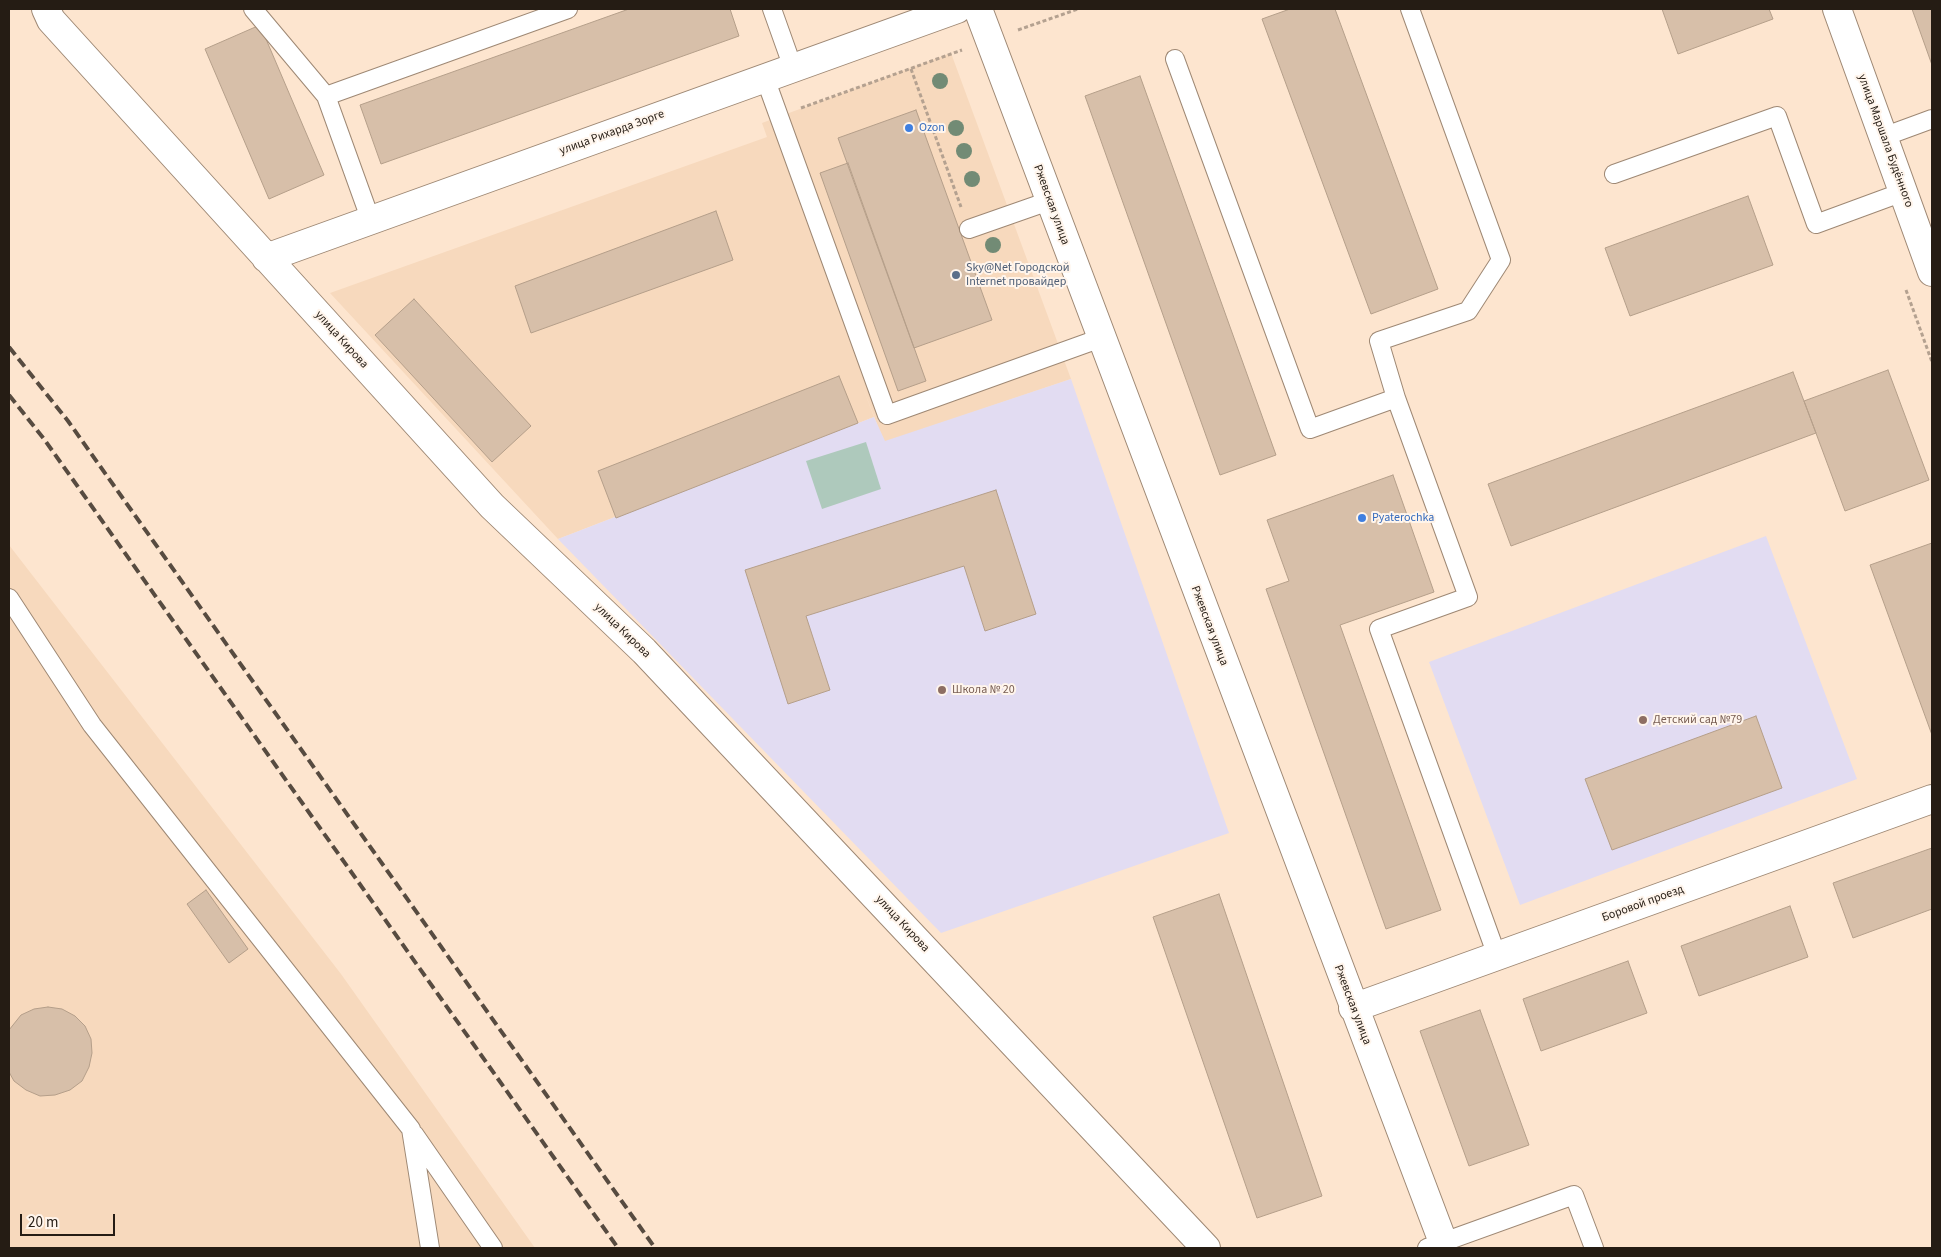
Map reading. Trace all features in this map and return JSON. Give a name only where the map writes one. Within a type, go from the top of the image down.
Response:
[{"type":"street","name":"улица Кирова","points":[[46,9],[51,20],[492,506],[651,658],[1206,1248]]},
{"type":"street","name":"улица Рихарда Зорге","points":[[266,258],[957,9]]},
{"type":"street","name":"Ржевская улица","points":[[978,9],[1353,1008],[1435,1245]]},
{"type":"street","name":"улица Маршала Будённого","points":[[1837,9],[1932,272]]},
{"type":"street","name":"Боровой проезд","points":[[1353,1008],[1932,799]]},
{"type":"lane","points":[[253,9],[326,96],[371,221]]},
{"type":"lane","points":[[326,96],[568,9]]},
{"type":"lane","points":[[772,9],[793,68]]},
{"type":"lane","points":[[1410,9],[1501,260],[1468,311],[1379,341],[1396,398],[1468,597],[1379,629],[1497,956]]},
{"type":"lane","points":[[1175,59],[1310,430],[1396,398]]},
{"type":"lane","points":[[765,78],[887,415],[1100,338]]},
{"type":"lane","points":[[1614,174],[1777,116],[1816,224],[1903,192]]},
{"type":"lane","points":[[1883,137],[1932,119]]},
{"type":"lane","points":[[969,229],[1050,202]]},
{"type":"lane","points":[[9,598],[92,725],[411,1129],[492,1248]]},
{"type":"lane","points":[[411,1129],[430,1248]]},
{"type":"lane","points":[[1435,1245],[1574,1195],[1594,1248]]},
{"type":"path","points":[[779,116],[961,50]]},
{"type":"path","points":[[911,69],[969,229]]},
{"type":"shaded area","points":[[951,53],[1071,379],[884,442],[860,380],[874,417],[558,539],[330,293],[767,137],[762,123]]},
{"type":"shaded area","name":"Школа № 20","points":[[1071,379],[1229,833],[941,933],[558,539],[874,417],[885,441]]},
{"type":"shaded area","name":"Детский сад №79","points":[[1766,536],[1857,779],[1520,905],[1429,662]]},
{"type":"shaded area","points":[[9,545],[341,974],[535,1248],[9,1248]]},
{"type":"green space","points":[[866,442],[881,489],[822,509],[806,461]]},
{"type":"building","points":[[629,9],[730,9],[739,36],[381,164],[360,105]]},
{"type":"building","points":[[1290,9],[1335,9],[1438,289],[1371,314],[1262,19]]},
{"type":"building","points":[[1662,9],[1769,9],[1773,19],[1678,54]]},
{"type":"building","points":[[1912,9],[1932,9],[1932,65]]},
{"type":"building","points":[[260,25],[324,175],[269,199],[205,49]]},
{"type":"building","points":[[1140,76],[1276,455],[1220,475],[1085,96]]},
{"type":"building","points":[[916,110],[992,320],[914,348],[838,138]]},
{"type":"building","points":[[848,163],[926,381],[898,391],[820,173]]},
{"type":"building","points":[[1748,196],[1773,265],[1630,316],[1605,248]]},
{"type":"building","points":[[716,211],[733,260],[531,333],[515,286]]},
{"type":"building","points":[[414,299],[531,426],[492,462],[375,335]]},
{"type":"building","points":[[1888,370],[1929,480],[1845,511],[1804,401]]},
{"type":"building","points":[[1793,372],[1816,433],[1511,546],[1488,484]]},
{"type":"building","points":[[839,376],[858,423],[616,518],[598,471]]},
{"type":"building","points":[[1393,475],[1434,592],[1340,625],[1441,910],[1386,929],[1266,589],[1289,581],[1267,520]]},
{"type":"building","points":[[996,490],[1036,614],[985,631],[964,566],[806,616],[830,690],[788,704],[745,570]]},
{"type":"building","points":[[1932,543],[1932,735],[1870,565]]},
{"type":"building","points":[[1756,716],[1782,788],[1612,850],[1585,779]]},
{"type":"building","points":[[1932,848],[1932,909],[1853,938],[1833,883]]},
{"type":"building","points":[[206,890],[248,949],[229,963],[187,904]]},
{"type":"building","points":[[1219,894],[1322,1196],[1257,1218],[1153,917]]},
{"type":"building","points":[[1790,906],[1808,957],[1699,996],[1681,946]]},
{"type":"building","points":[[1628,961],[1647,1013],[1541,1051],[1523,999]]},
{"type":"building","points":[[48,1007],[62,1009],[75,1016],[85,1026],[91,1039],[92,1053],[89,1067],[82,1081],[70,1090],[55,1095],[40,1096],[26,1090],[14,1081],[9,1072],[9,1030],[21,1015],[34,1009]]},
{"type":"building","points":[[1480,1010],[1529,1145],[1469,1166],[1420,1031]]},
{"type":"railway","points":[[9,347],[68,421],[655,1248]]},
{"type":"railway","points":[[9,395],[44,439],[618,1248]]},
{"type":"place","name":"Ozon","points":[[909,128]]},
{"type":"place","name":"Sky@Net Городской Internet провайдер","points":[[956,275]]},
{"type":"place","name":"Pyaterochka","points":[[1362,518]]},
{"type":"place","name":"Школа № 20","points":[[942,690]]},
{"type":"place","name":"Детский сад №79","points":[[1643,720]]}]
